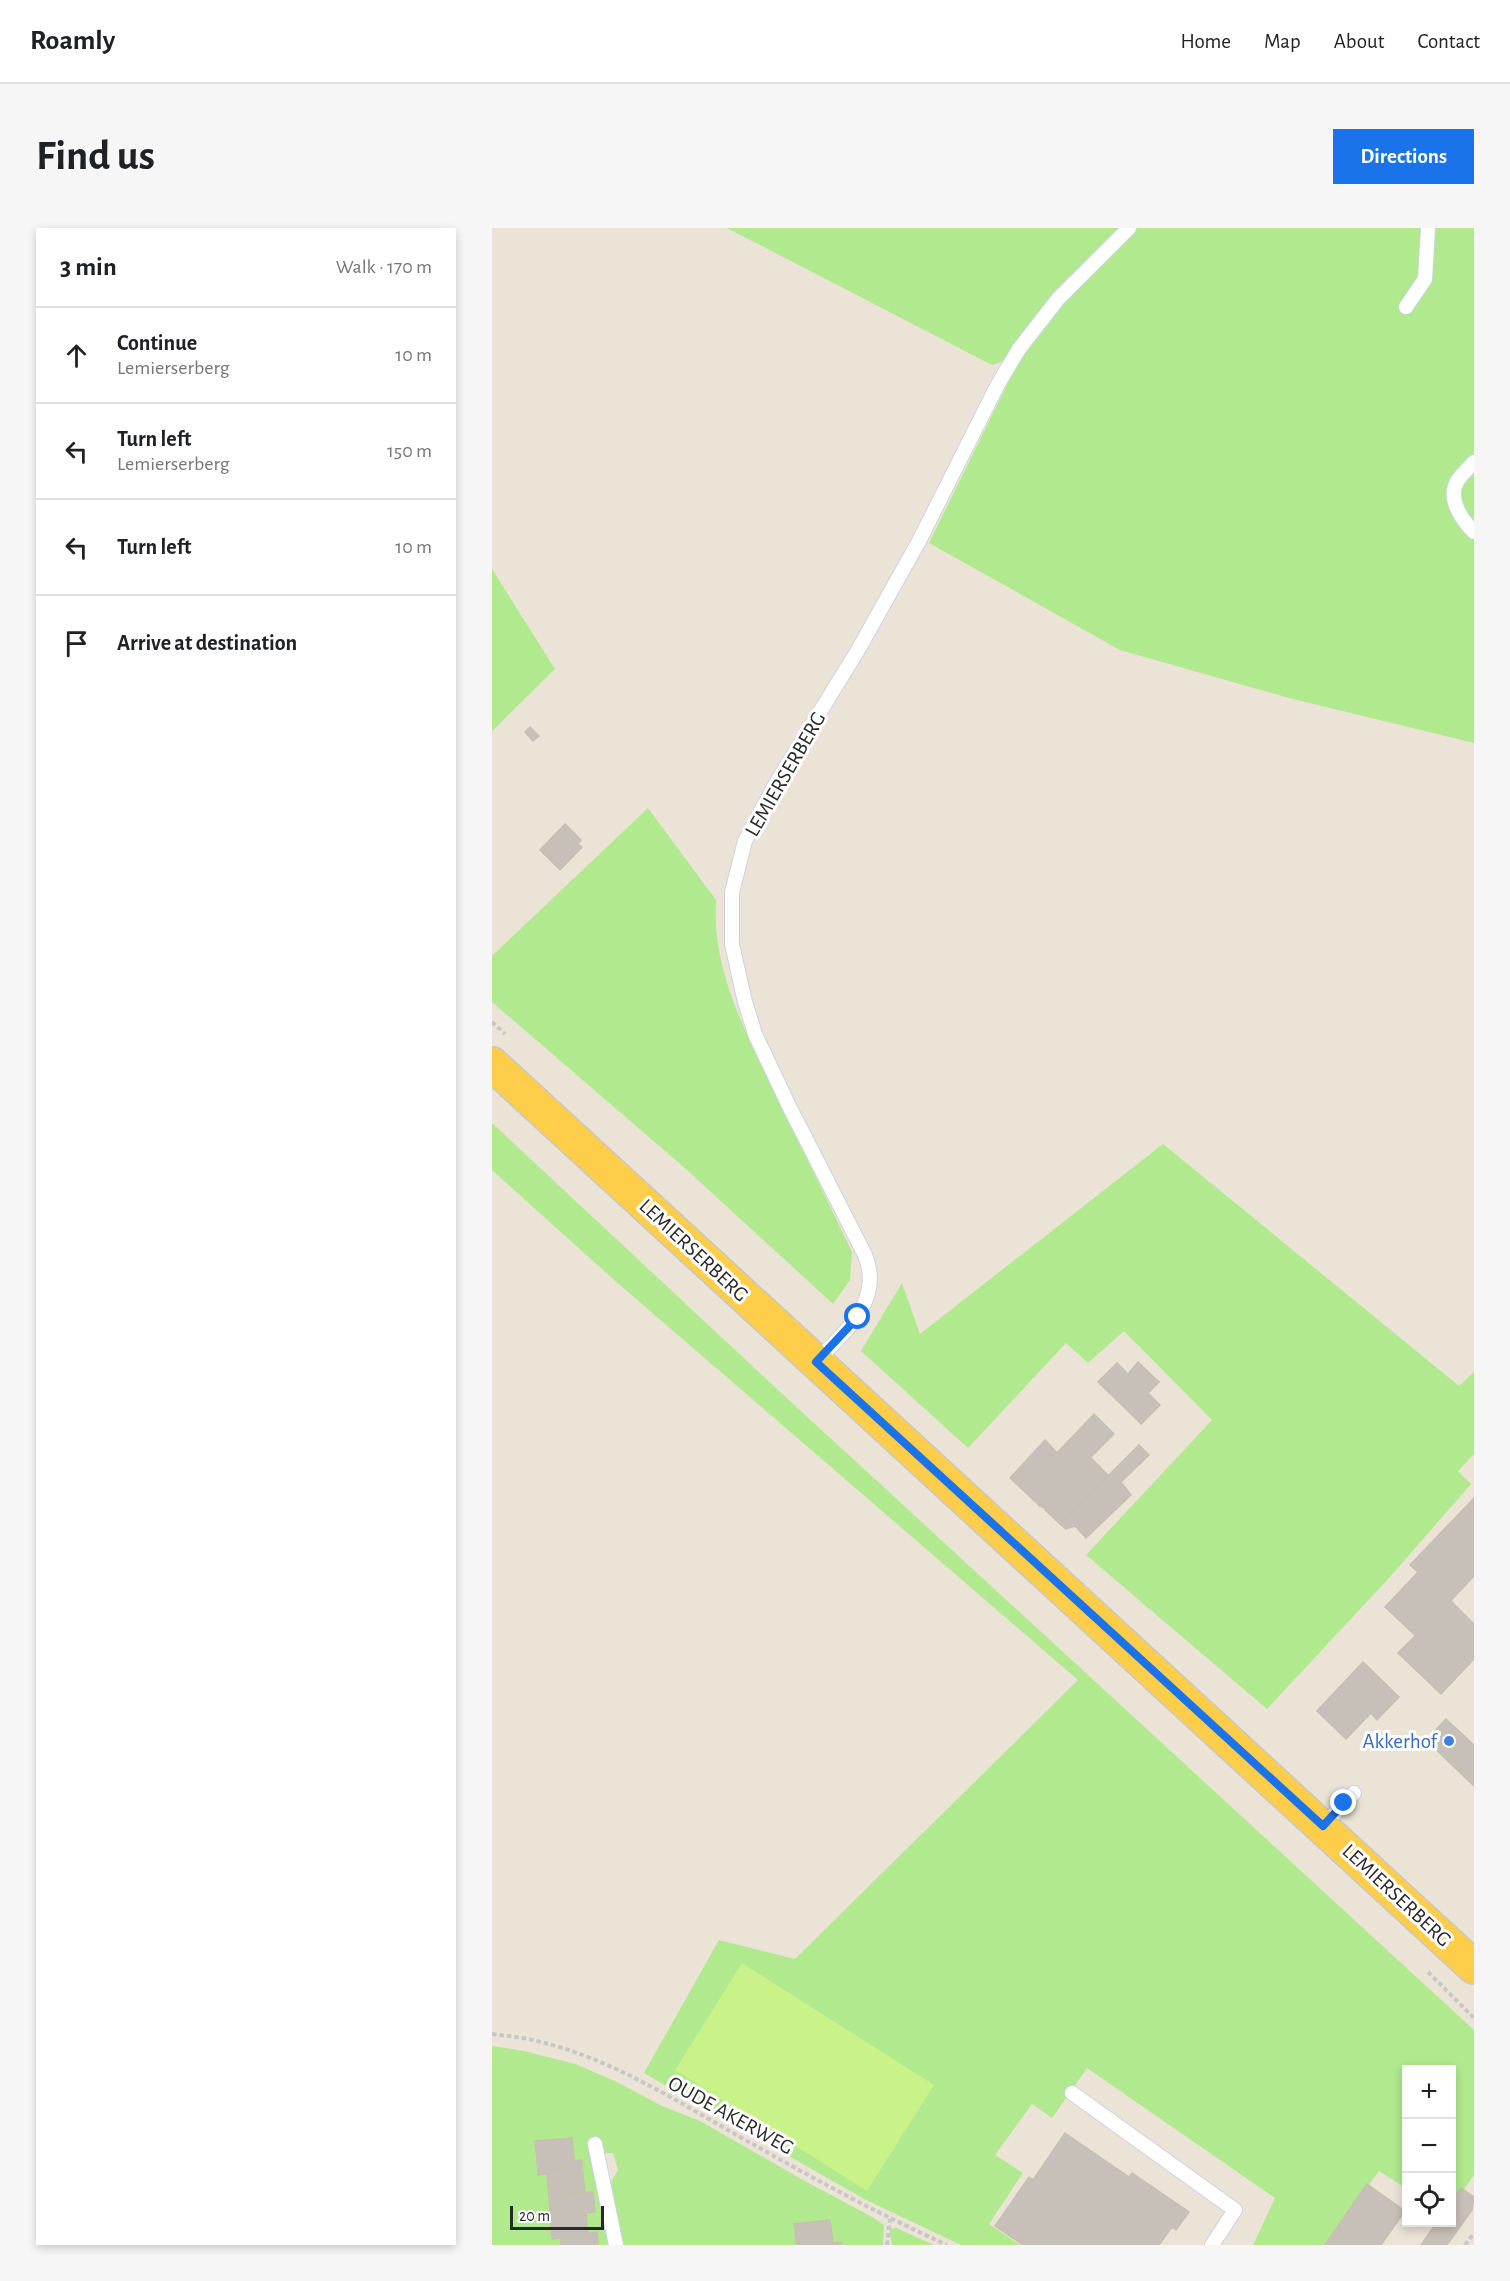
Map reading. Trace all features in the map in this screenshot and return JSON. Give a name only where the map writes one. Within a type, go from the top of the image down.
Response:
[{"type":"main road","name":"LEMIERSERBERG","points":[[492,1064],[1474,1967]]},
{"type":"lane","name":"LEMIERSERBERG","points":[[816,1362],[862,1312],[870,1287],[869,1267],[755,1034],[744,998],[732,944],[732,892],[745,841],[775,785],[858,650],[919,541],[998,384],[1019,349],[1058,298],[1130,228]]},
{"type":"lane","points":[[1406,307],[1425,279],[1428,228]]},
{"type":"lane","points":[[1474,462],[1456,482],[1454,500],[1463,521],[1474,532]]},
{"type":"lane","points":[[1323,1826],[1354,1793]]},
{"type":"lane","points":[[1072,2093],[1235,2210],[1212,2245]]},
{"type":"lane","points":[[595,2144],[616,2245]]},
{"type":"path","points":[[1459,2003],[1474,2018]]},
{"type":"path","name":"OUDE AKERWEG","points":[[492,2034],[536,2040],[621,2072],[702,2114],[890,2219],[947,2245]]},
{"type":"path","points":[[887,2245],[890,2219]]},
{"type":"path","points":[[1465,2245],[1474,2233]]},
{"type":"green space","points":[[727,228],[1474,228],[1474,743],[1289,698],[1120,650],[929,543],[1023,353],[992,365]]},
{"type":"green space","points":[[492,569],[555,669],[492,731]]},
{"type":"green space","points":[[648,808],[716,900],[716,928],[720,955],[746,1033],[852,1252],[850,1280],[833,1304],[686,1169],[492,1002],[492,956]]},
{"type":"green space","points":[[492,1123],[778,1390],[1474,2030],[1474,2175],[1456,2201],[1456,2065],[1402,2065],[1402,2185],[1379,2171],[1326,2245],[1253,2245],[1275,2198],[1087,2068],[1052,2118],[1032,2104],[995,2155],[1023,2173],[989,2224],[1020,2245],[961,2245],[864,2199],[644,2073],[719,1940],[795,1959],[1078,1680],[613,1279],[492,1170]]},
{"type":"green space","points":[[1163,1144],[1459,1386],[1474,1372],[1474,1454],[1458,1471],[1471,1484],[1389,1578],[1267,1709],[1086,1555],[1212,1420],[1124,1331],[1088,1363],[1066,1343],[968,1448],[861,1351],[902,1283],[920,1334]]},
{"type":"green space","points":[[742,1963],[934,2085],[867,2191],[675,2070]]},
{"type":"green space","points":[[492,2046],[524,2051],[575,2064],[615,2081],[662,2106],[700,2121],[874,2218],[884,2225],[883,2245],[621,2245],[610,2189],[618,2170],[613,2153],[603,2153],[612,2245],[492,2245]]},
{"type":"green space","points":[[896,2228],[934,2245],[892,2245],[889,2229]]},
{"type":"building","points":[[530,727],[539,736],[533,741],[525,732]]},
{"type":"building","points":[[565,824],[581,840],[578,844],[582,847],[560,870],[540,850]]},
{"type":"building","points":[[1138,1362],[1159,1382],[1148,1393],[1151,1396],[1132,1415],[1098,1382],[1117,1363],[1128,1374]]},
{"type":"building","points":[[1151,1396],[1160,1405],[1141,1424],[1132,1415]]},
{"type":"building","points":[[1094,1414],[1114,1434],[1040,1506],[1010,1478],[1045,1440],[1057,1453]]},
{"type":"building","points":[[1139,1445],[1149,1455],[1121,1482],[1131,1495],[1086,1538],[1075,1526],[1066,1529],[1060,1524]]},
{"type":"building","points":[[1090,1457],[1108,1475],[1060,1524],[1040,1506]]},
{"type":"building","points":[[1474,1498],[1474,1576],[1417,1637],[1385,1607],[1418,1572],[1410,1565]]},
{"type":"building","points":[[1451,1601],[1474,1624],[1474,1659],[1441,1694],[1398,1653]]},
{"type":"building","points":[[1363,1662],[1399,1697],[1377,1720],[1371,1713],[1346,1739],[1317,1711]]},
{"type":"building","points":[[1446,1719],[1474,1745],[1474,1786],[1426,1740]]},
{"type":"building","points":[[1065,2133],[1129,2177],[1132,2173],[1189,2212],[1176,2230],[1172,2227],[1159,2245],[1023,2245],[995,2226],[1029,2177],[1033,2180]]},
{"type":"building","points":[[572,2138],[574,2161],[582,2160],[582,2167],[538,2170],[535,2141]]},
{"type":"building","points":[[582,2167],[585,2192],[549,2196],[547,2174],[538,2175],[538,2170]]},
{"type":"building","points":[[1367,2184],[1402,2209],[1402,2215],[1381,2245],[1325,2245]]},
{"type":"building","points":[[1461,2188],[1474,2197],[1472,2210],[1447,2245],[1421,2245],[1434,2227],[1456,2227],[1456,2195]]},
{"type":"building","points":[[593,2192],[595,2212],[586,2213],[588,2234],[552,2239],[549,2196]]},
{"type":"building","points":[[830,2220],[833,2243],[841,2242],[842,2245],[797,2245],[794,2224]]},
{"type":"building","points":[[597,2232],[598,2245],[561,2245],[561,2238]]},
{"type":"place","name":"Akkerhof","points":[[1449,1741]]},
{"type":"route","points":[[858,1317],[816,1362],[1323,1826],[1344,1803]]}]
